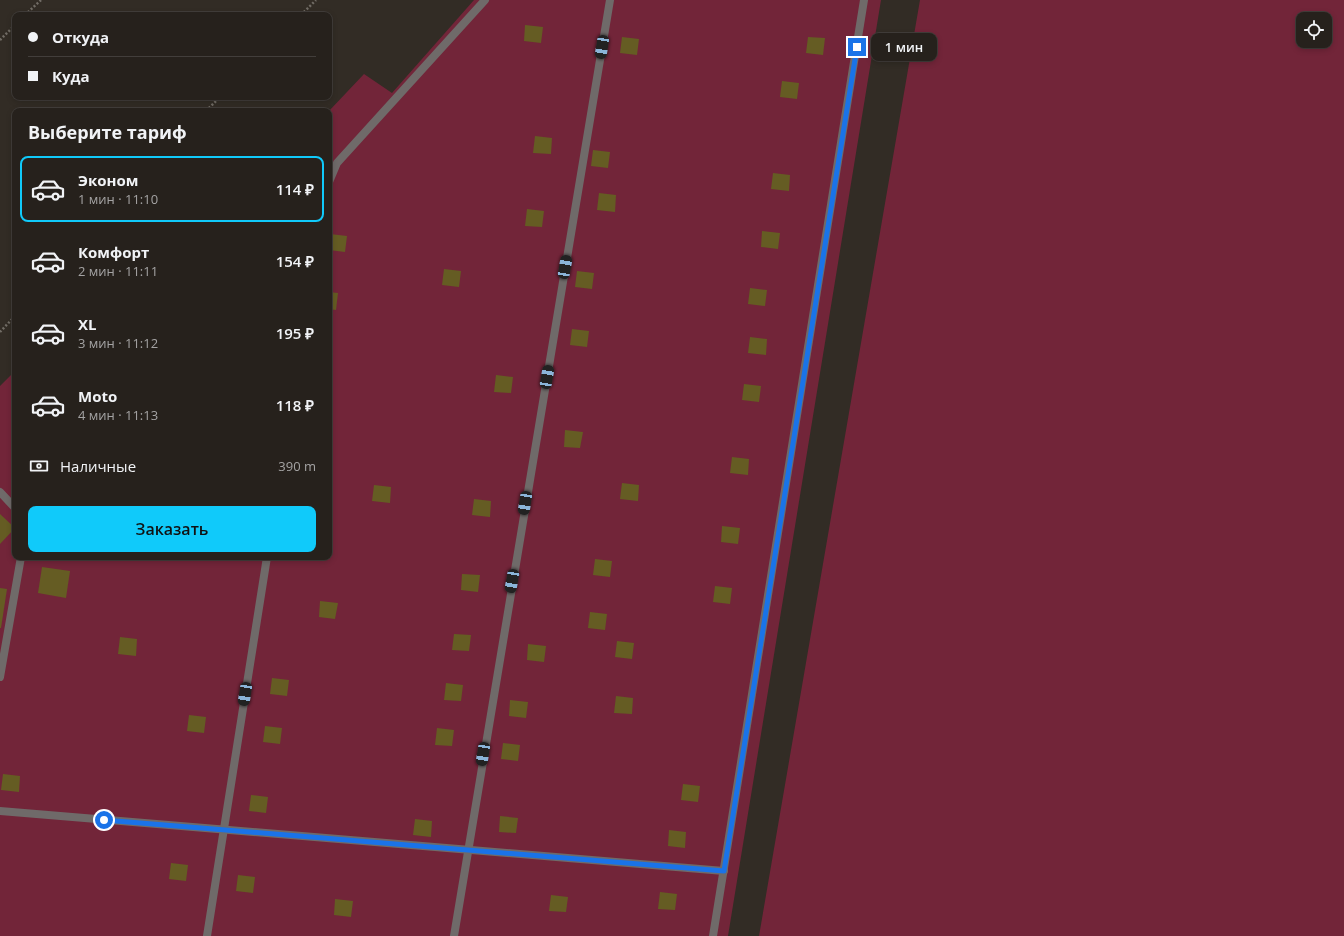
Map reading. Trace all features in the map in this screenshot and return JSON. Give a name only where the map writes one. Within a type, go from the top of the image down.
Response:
[{"type":"lane","points":[[332,175],[337,163],[485,0]]},
{"type":"lane","points":[[454,936],[467,848],[610,0]]},
{"type":"lane","points":[[713,936],[864,0]]},
{"type":"lane","points":[[0,492],[12,505]]},
{"type":"lane","points":[[0,676],[20,560]]},
{"type":"lane","points":[[207,936],[267,560]]},
{"type":"lane","points":[[0,811],[224,830],[467,848],[724,871]]},
{"type":"path","points":[[28,12],[41,0]]},
{"type":"path","points":[[304,12],[316,0]]},
{"type":"path","points":[[0,40],[12,28]]},
{"type":"path","points":[[209,108],[217,100]]},
{"type":"path","points":[[0,332],[12,319]]},
{"type":"shaded area","points":[[474,0],[881,0],[728,936],[0,936],[0,386],[12,374],[12,560],[332,560],[332,108],[364,74],[392,93]]},
{"type":"shaded area","points":[[920,0],[1344,0],[1344,936],[759,936]]},
{"type":"building","points":[[525,25],[543,27],[541,43],[524,41]]},
{"type":"building","points":[[622,37],[639,39],[637,55],[620,53]]},
{"type":"building","points":[[808,37],[825,38],[823,55],[806,53]]},
{"type":"building","points":[[782,81],[799,83],[797,99],[780,97]]},
{"type":"building","points":[[535,136],[552,138],[551,154],[533,153]]},
{"type":"building","points":[[593,150],[610,152],[608,168],[591,166]]},
{"type":"building","points":[[773,173],[790,175],[789,191],[771,189]]},
{"type":"building","points":[[599,193],[616,195],[615,212],[597,210]]},
{"type":"building","points":[[527,209],[544,211],[542,227],[525,226]]},
{"type":"building","points":[[762,231],[780,233],[778,249],[761,247]]},
{"type":"building","points":[[332,234],[347,236],[345,252],[332,250]]},
{"type":"building","points":[[444,269],[461,271],[459,287],[442,285]]},
{"type":"building","points":[[577,271],[594,273],[592,289],[575,287]]},
{"type":"building","points":[[750,288],[767,290],[765,306],[748,304]]},
{"type":"building","points":[[332,292],[338,293],[336,310],[332,309]]},
{"type":"building","points":[[572,329],[589,331],[587,347],[570,345]]},
{"type":"building","points":[[750,337],[767,339],[766,355],[748,353]]},
{"type":"building","points":[[496,375],[513,377],[511,393],[494,392]]},
{"type":"building","points":[[744,384],[761,386],[759,402],[742,400]]},
{"type":"building","points":[[565,430],[583,432],[580,448],[564,447]]},
{"type":"building","points":[[732,457],[749,459],[748,475],[730,473]]},
{"type":"building","points":[[622,483],[639,485],[638,501],[620,499]]},
{"type":"building","points":[[374,485],[391,487],[390,503],[372,501]]},
{"type":"building","points":[[474,499],[491,501],[490,517],[472,515]]},
{"type":"building","points":[[0,514],[12,525],[12,531],[0,544]]},
{"type":"building","points":[[722,526],[740,528],[738,544],[721,542]]},
{"type":"building","points":[[595,559],[612,561],[610,577],[593,575]]},
{"type":"building","points":[[42,567],[70,571],[66,598],[38,593]]},
{"type":"building","points":[[462,574],[480,575],[478,592],[461,590]]},
{"type":"building","points":[[715,586],[732,588],[730,604],[713,602]]},
{"type":"building","points":[[0,588],[7,589],[1,628],[0,628]]},
{"type":"building","points":[[320,601],[338,603],[335,619],[319,617]]},
{"type":"building","points":[[590,612],[607,614],[605,630],[588,628]]},
{"type":"building","points":[[454,634],[471,635],[469,651],[452,650]]},
{"type":"building","points":[[120,637],[137,639],[136,656],[118,654]]},
{"type":"building","points":[[617,641],[634,643],[632,659],[615,657]]},
{"type":"building","points":[[528,644],[546,646],[544,662],[527,660]]},
{"type":"building","points":[[272,678],[289,680],[287,696],[270,694]]},
{"type":"building","points":[[446,683],[463,685],[461,701],[444,700]]},
{"type":"building","points":[[616,696],[633,698],[632,714],[614,713]]},
{"type":"building","points":[[510,700],[528,702],[526,718],[509,716]]},
{"type":"building","points":[[189,715],[206,717],[204,733],[187,731]]},
{"type":"building","points":[[265,726],[282,728],[280,744],[263,742]]},
{"type":"building","points":[[437,728],[454,730],[452,746],[435,745]]},
{"type":"building","points":[[503,743],[520,745],[518,761],[501,759]]},
{"type":"building","points":[[3,774],[20,776],[19,792],[1,790]]},
{"type":"building","points":[[683,784],[700,786],[698,802],[681,800]]},
{"type":"building","points":[[251,795],[268,797],[266,813],[249,811]]},
{"type":"building","points":[[500,816],[518,818],[516,833],[499,832]]},
{"type":"building","points":[[415,819],[432,821],[431,837],[413,835]]},
{"type":"building","points":[[669,830],[686,832],[685,848],[668,846]]},
{"type":"building","points":[[171,863],[188,865],[186,881],[169,879]]},
{"type":"building","points":[[238,875],[255,877],[253,893],[236,891]]},
{"type":"building","points":[[660,892],[677,894],[675,910],[658,909]]},
{"type":"building","points":[[551,895],[568,897],[566,912],[549,911]]},
{"type":"building","points":[[335,899],[353,901],[351,917],[334,915]]},
{"type":"route","points":[[104,820],[467,848],[724,871],[857,47]]}]
